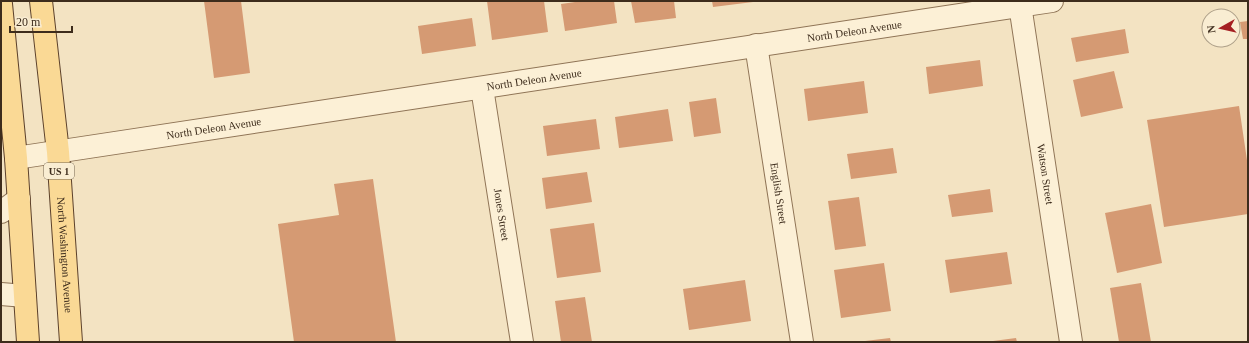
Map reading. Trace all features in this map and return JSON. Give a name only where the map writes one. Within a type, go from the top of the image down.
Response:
[{"type":"main road","name":"North Washington Avenue","points":[[41,1],[58,152],[71,342]]},
{"type":"main road","points":[[1,4],[7,124],[16,158],[28,342]]},
{"type":"street","name":"North Deleon Avenue","points":[[16,158],[1052,1]]},
{"type":"street","name":"Watson Street","points":[[1020,6],[1071,342]]},
{"type":"street","name":"English Street","points":[[756,45],[802,342]]},
{"type":"street","name":"Jones Street","points":[[482,88],[522,342]]},
{"type":"street","points":[[1,212],[19,199]]},
{"type":"street","points":[[1,294],[25,296]]},
{"type":"building","points":[[204,1],[241,1],[250,73],[214,78]]},
{"type":"building","points":[[487,1],[544,1],[548,32],[492,40]]},
{"type":"building","points":[[582,1],[614,1],[617,23],[565,31],[561,4]]},
{"type":"building","points":[[631,1],[674,1],[676,18],[635,23]]},
{"type":"building","points":[[712,1],[753,1],[753,2],[713,7]]},
{"type":"building","points":[[472,18],[476,46],[422,54],[418,26]]},
{"type":"building","points":[[1248,21],[1248,39],[1243,39],[1241,22]]},
{"type":"building","points":[[1125,29],[1129,53],[1076,62],[1071,38]]},
{"type":"building","points":[[980,60],[983,86],[929,94],[926,67]]},
{"type":"building","points":[[1114,71],[1123,108],[1081,117],[1073,80]]},
{"type":"building","points":[[864,81],[868,113],[808,121],[804,89]]},
{"type":"building","points":[[716,98],[721,133],[694,137],[689,102]]},
{"type":"building","points":[[1239,106],[1248,167],[1248,214],[1164,227],[1147,120]]},
{"type":"building","points":[[668,109],[673,141],[619,148],[615,117]]},
{"type":"building","points":[[596,119],[600,149],[547,156],[543,126]]},
{"type":"building","points":[[893,148],[897,173],[851,179],[847,154]]},
{"type":"building","points":[[587,172],[592,202],[546,209],[542,178]]},
{"type":"building","points":[[373,179],[396,342],[294,342],[278,224],[339,215],[334,184]]},
{"type":"building","points":[[990,189],[993,212],[952,217],[948,195]]},
{"type":"building","points":[[859,197],[866,246],[835,250],[828,201]]},
{"type":"building","points":[[1151,204],[1162,263],[1117,273],[1105,213]]},
{"type":"building","points":[[594,223],[601,272],[557,278],[550,229]]},
{"type":"building","points":[[1007,252],[1012,284],[950,293],[945,260]]},
{"type":"building","points":[[884,263],[891,311],[841,318],[834,270]]},
{"type":"building","points":[[745,280],[751,321],[689,330],[683,289]]},
{"type":"building","points":[[1141,283],[1151,342],[1119,342],[1110,288]]},
{"type":"building","points":[[585,297],[592,342],[561,342],[555,301]]},
{"type":"building","points":[[890,338],[891,342],[865,342],[865,341]]},
{"type":"building","points":[[1016,338],[1017,342],[993,341]]}]
